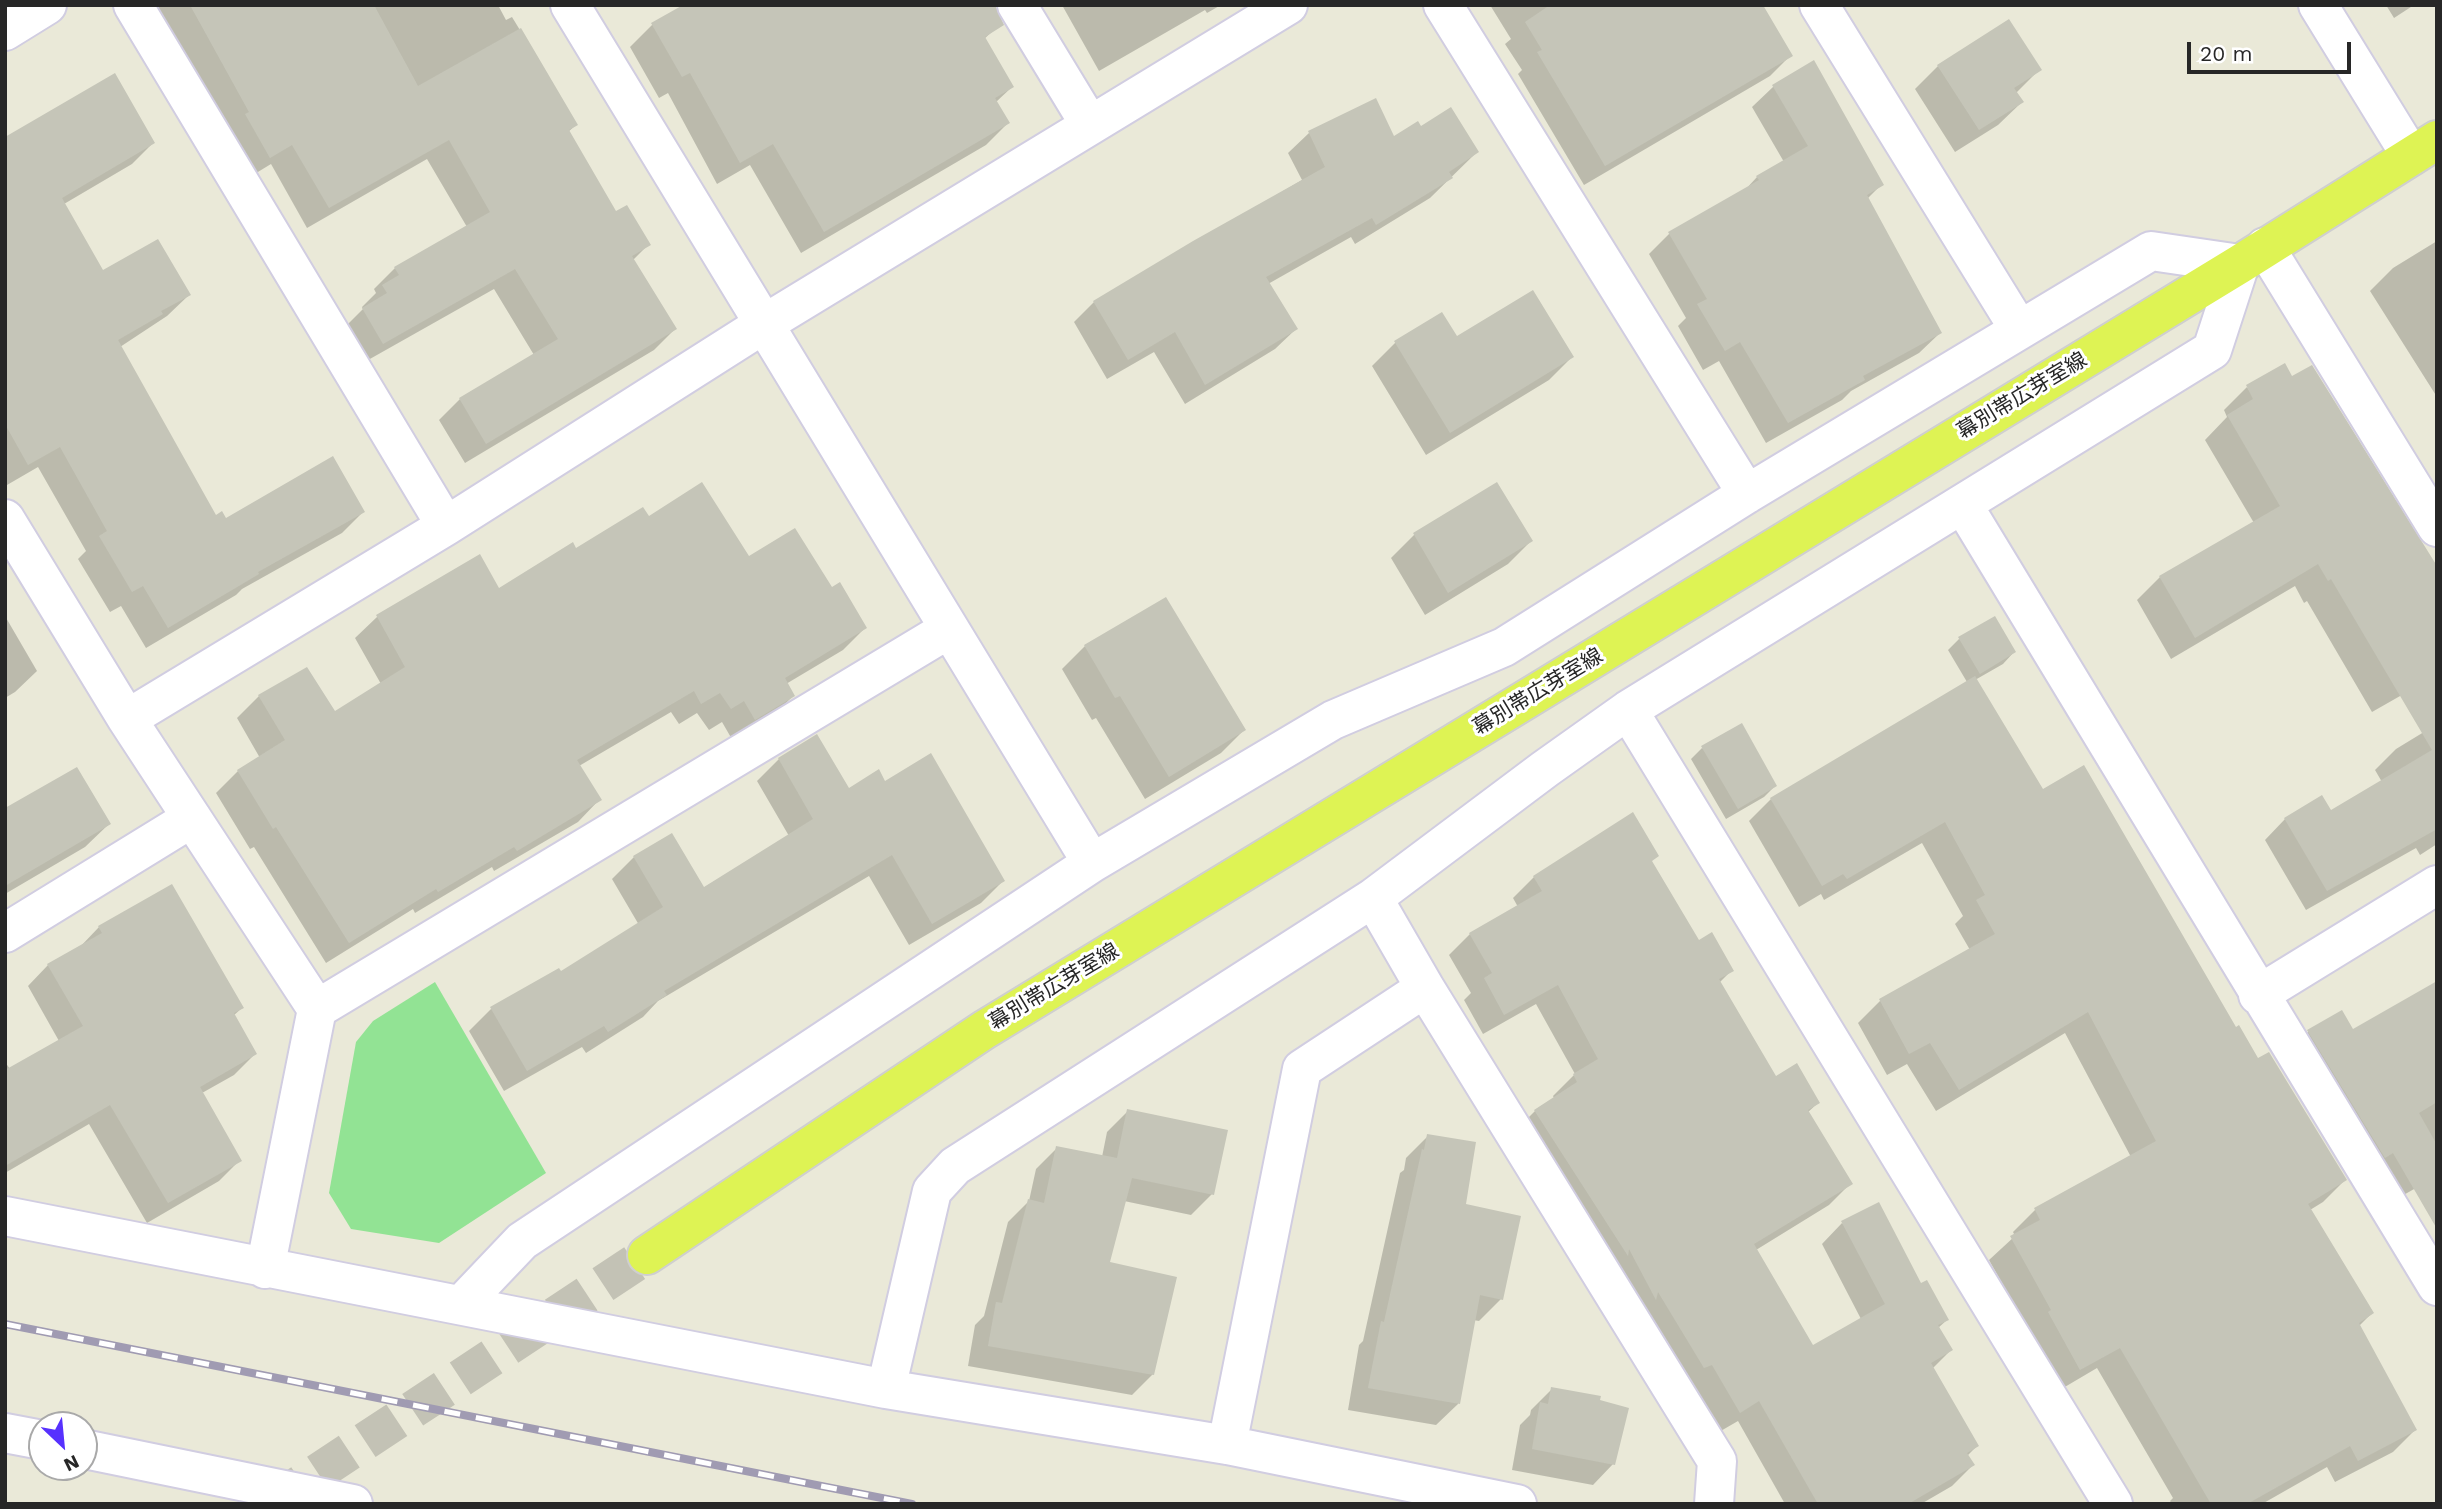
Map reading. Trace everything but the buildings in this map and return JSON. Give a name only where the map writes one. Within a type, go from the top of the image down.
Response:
[{"type":"main road","name":"幕別帯広芽室線","points":[[647,1255],[984,1030],[2252,256],[2424,148]]},
{"type":"street","points":[[5,31],[47,5]]},
{"type":"street","points":[[133,5],[446,526]]},
{"type":"street","points":[[570,5],[1092,863]]},
{"type":"street","points":[[1017,5],[1090,125]]},
{"type":"street","points":[[127,719],[446,526],[764,324],[1288,5]]},
{"type":"street","points":[[1443,5],[1747,494]]},
{"type":"street","points":[[1819,5],[2019,329]]},
{"type":"street","points":[[2318,5],[2424,148]]},
{"type":"street","points":[[461,1304],[522,1241],[1092,863],[1333,720],[1504,647],[1747,494],[2151,251],[2252,256]]},
{"type":"street","points":[[886,1389],[932,1191],[955,1166],[1373,898],[1545,769],[1629,710],[2212,350],[2252,256]]},
{"type":"street","points":[[2252,256],[2437,527]]},
{"type":"street","points":[[1963,505],[2437,1286]]},
{"type":"street","points":[[5,519],[127,719],[317,1009],[265,1269]]},
{"type":"street","points":[[317,1009],[949,629]]},
{"type":"street","points":[[1629,710],[2113,1504]]},
{"type":"street","points":[[5,933],[192,818]]},
{"type":"street","points":[[2259,995],[2437,885]]},
{"type":"street","points":[[1373,898],[1425,988],[1717,1461],[1714,1504]]},
{"type":"street","points":[[1227,1445],[1302,1069],[1425,988]]},
{"type":"street","points":[[5,1216],[886,1389],[1227,1445],[1517,1504]]},
{"type":"street","points":[[5,1433],[28,1437]]},
{"type":"street","points":[[98,1452],[353,1504]]},
{"type":"green space","points":[[435,982],[546,1173],[439,1243],[351,1229],[329,1193],[356,1042],[373,1021]]},
{"type":"tunnel","points":[[270,1504],[647,1255]]},
{"type":"railway","points":[[5,1324],[912,1504]]}]
